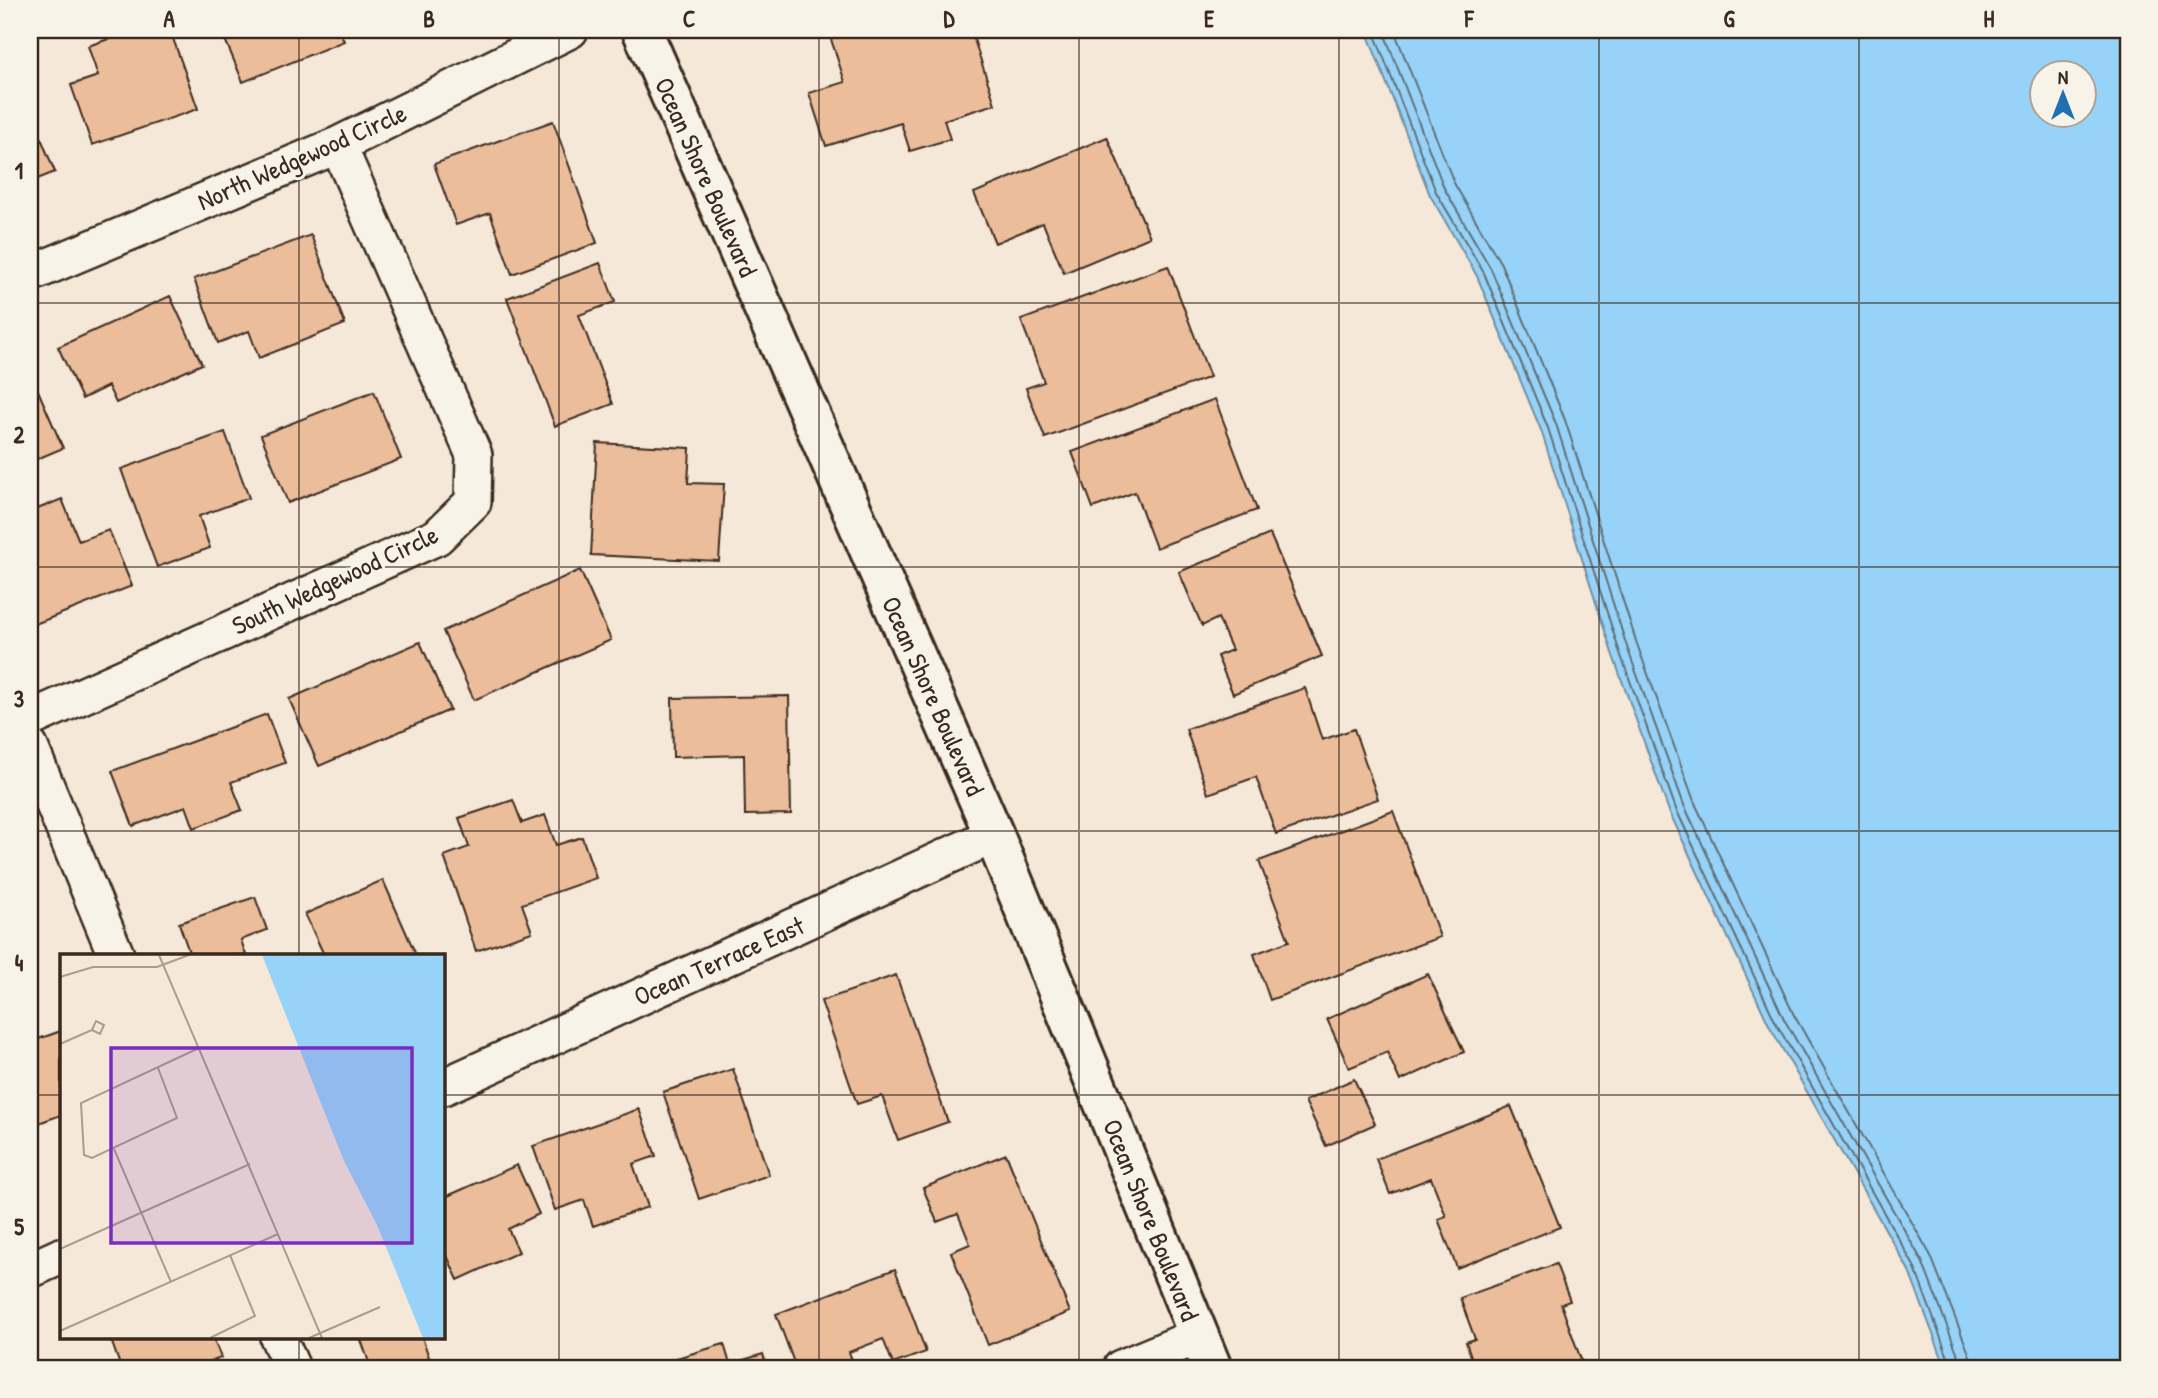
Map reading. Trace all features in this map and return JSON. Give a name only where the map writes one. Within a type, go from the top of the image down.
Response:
[{"type":"main road","name":"Ocean Shore Boulevard","points":[[642,30],[994,835],[1205,1352]]},
{"type":"street","name":"North Wedgewood Circle","points":[[30,274],[338,145],[570,30]]},
{"type":"street","name":"South Wedgewood Circle","points":[[30,719],[437,537],[473,502],[474,455],[338,145]]},
{"type":"street","points":[[30,747],[116,954]]},
{"type":"street","name":"Ocean Terrace East","points":[[444,1087],[994,835]]},
{"type":"street","points":[[30,1270],[60,1256]]},
{"type":"street","points":[[278,1338],[292,1368]]},
{"type":"street","points":[[1121,1368],[1205,1352]]},
{"type":"water","points":[[1366,30],[2128,30],[2128,1368],[1946,1368],[1908,1269],[1770,1027],[1669,811],[1612,653],[1541,430],[1477,276],[1430,195]]},
{"type":"building","points":[[135,30],[170,30],[198,109],[92,145],[71,85],[98,76],[88,46]]},
{"type":"building","points":[[221,30],[339,30],[344,41],[243,82]]},
{"type":"building","points":[[828,30],[971,30],[995,104],[944,120],[950,139],[910,151],[901,123],[826,146],[809,93],[845,82]]},
{"type":"building","points":[[30,112],[55,172],[30,182]]},
{"type":"building","points":[[553,121],[597,243],[512,274],[490,213],[456,225],[434,164]]},
{"type":"building","points":[[1107,137],[1150,237],[1064,273],[1043,223],[995,243],[974,193]]},
{"type":"building","points":[[311,235],[345,324],[259,358],[249,331],[218,343],[194,279]]},
{"type":"building","points":[[600,263],[615,302],[579,315],[613,404],[555,426],[507,298]]},
{"type":"building","points":[[1168,266],[1210,377],[1045,438],[1026,388],[1044,382],[1021,320]]},
{"type":"building","points":[[170,296],[202,364],[116,403],[108,386],[82,399],[58,347]]},
{"type":"building","points":[[30,372],[63,448],[30,462]]},
{"type":"building","points":[[374,391],[401,459],[288,503],[261,435]]},
{"type":"building","points":[[1215,399],[1257,510],[1156,548],[1135,492],[1093,508],[1072,452]]},
{"type":"building","points":[[225,432],[249,498],[199,516],[210,548],[157,567],[121,469]]},
{"type":"building","points":[[597,443],[690,448],[688,483],[724,484],[719,561],[591,555]]},
{"type":"building","points":[[62,499],[79,541],[109,530],[132,586],[30,626],[30,512]]},
{"type":"building","points":[[1270,534],[1322,656],[1233,694],[1217,656],[1232,650],[1218,618],[1202,626],[1179,572]]},
{"type":"building","points":[[580,570],[611,640],[474,700],[443,631]]},
{"type":"building","points":[[420,642],[450,710],[319,766],[289,699]]},
{"type":"building","points":[[1305,688],[1322,740],[1354,729],[1378,799],[1276,834],[1256,777],[1208,794],[1186,729]]},
{"type":"building","points":[[789,696],[791,814],[745,815],[744,755],[673,757],[672,698]]},
{"type":"building","points":[[267,714],[285,763],[231,782],[242,810],[194,828],[186,806],[133,826],[112,771]]},
{"type":"building","points":[[513,800],[522,823],[545,815],[556,845],[582,837],[596,878],[522,904],[532,932],[476,951],[444,856],[469,847],[459,818]]},
{"type":"building","points":[[1393,811],[1440,937],[1270,1000],[1254,954],[1289,941],[1259,861]]},
{"type":"building","points":[[383,880],[416,954],[324,954],[305,914]]},
{"type":"building","points":[[255,897],[267,930],[241,940],[246,954],[190,954],[179,923]]},
{"type":"building","points":[[1428,974],[1464,1052],[1400,1081],[1387,1052],[1349,1068],[1327,1019]]},
{"type":"building","points":[[896,975],[948,1122],[898,1140],[882,1096],[857,1104],[821,1001]]},
{"type":"building","points":[[60,1031],[60,1115],[30,1126],[30,1042]]},
{"type":"building","points":[[733,1069],[769,1175],[699,1199],[663,1092]]},
{"type":"building","points":[[1354,1079],[1375,1124],[1326,1146],[1305,1101]]},
{"type":"building","points":[[1511,1106],[1560,1227],[1457,1268],[1438,1219],[1446,1216],[1431,1178],[1390,1194],[1376,1159]]},
{"type":"building","points":[[639,1109],[656,1156],[633,1164],[648,1207],[593,1226],[584,1200],[555,1210],[533,1146]]},
{"type":"building","points":[[1006,1154],[1070,1312],[988,1345],[951,1252],[970,1244],[958,1214],[937,1222],[923,1188]]},
{"type":"building","points":[[517,1165],[539,1214],[508,1229],[519,1252],[458,1280],[444,1249],[444,1198]]},
{"type":"building","points":[[1556,1264],[1570,1301],[1561,1304],[1584,1368],[1475,1368],[1466,1342],[1475,1339],[1460,1298]]},
{"type":"building","points":[[895,1269],[926,1352],[893,1364],[883,1339],[849,1352],[855,1368],[796,1368],[776,1314]]},
{"type":"building","points":[[110,1338],[213,1338],[221,1358],[193,1368],[121,1368]]},
{"type":"building","points":[[360,1338],[422,1338],[432,1366],[425,1368],[371,1368]]},
{"type":"building","points":[[724,1344],[730,1364],[763,1354],[767,1368],[662,1368],[660,1363]]}]
